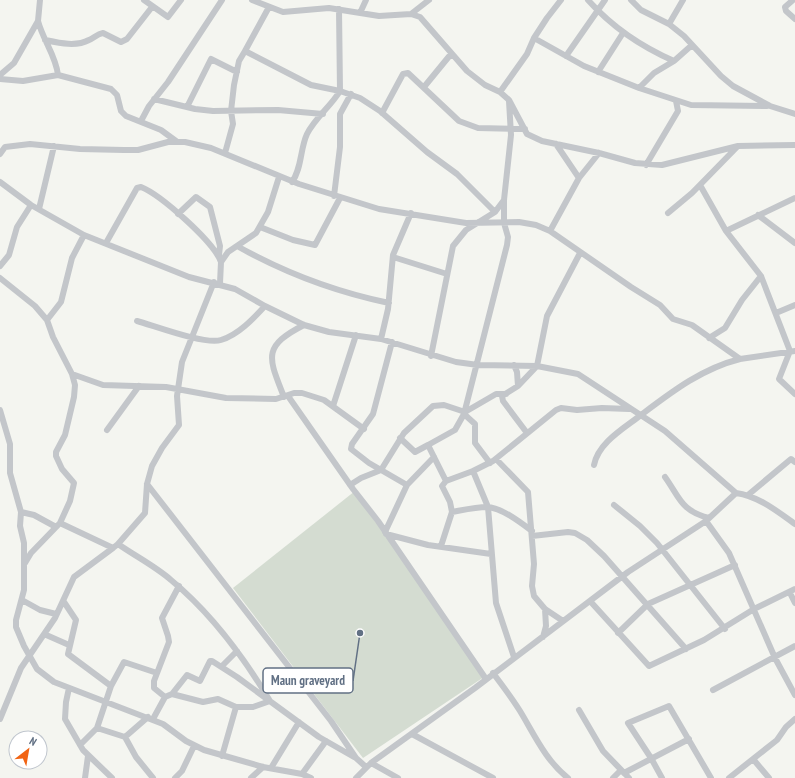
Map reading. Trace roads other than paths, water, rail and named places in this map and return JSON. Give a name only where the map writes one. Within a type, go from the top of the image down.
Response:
[{"type":"street","points":[[0,75],[14,63],[38,22],[40,0]]},
{"type":"street","points":[[144,0],[168,17],[181,0]]},
{"type":"street","points":[[141,121],[154,99],[168,82],[222,0]]},
{"type":"street","points":[[252,0],[269,8],[284,12],[319,8],[339,9],[386,16],[416,15],[424,20],[451,54],[476,78],[500,92],[509,100],[525,129],[533,138],[646,165],[662,165],[738,146],[795,147]]},
{"type":"street","points":[[360,13],[366,0]]},
{"type":"street","points":[[411,14],[429,0]]},
{"type":"street","points":[[500,92],[527,54],[534,38],[561,0]]},
{"type":"street","points":[[588,0],[623,33],[658,54],[674,61]]},
{"type":"street","points":[[566,56],[605,0]]},
{"type":"street","points":[[631,0],[641,10],[669,24],[692,44],[716,71],[733,86],[770,106],[795,114]]},
{"type":"street","points":[[669,24],[683,0]]},
{"type":"street","points":[[793,0],[785,7],[786,11],[795,19]]},
{"type":"street","points":[[45,40],[76,44],[88,41],[103,33],[122,42],[152,7]]},
{"type":"street","points":[[225,153],[233,124],[231,111],[236,72],[239,61],[269,8]]},
{"type":"street","points":[[292,182],[298,172],[302,149],[308,132],[340,91],[339,9]]},
{"type":"street","points":[[38,22],[56,62],[58,75]]},
{"type":"street","points":[[598,72],[623,33]]},
{"type":"street","points":[[534,38],[598,72],[639,88],[691,105],[770,106]]},
{"type":"street","points":[[639,88],[654,73],[674,61],[692,44]]},
{"type":"street","points":[[245,51],[311,85],[351,94],[382,113],[427,152],[457,174],[495,212]]},
{"type":"street","points":[[424,87],[451,54]]},
{"type":"street","points":[[187,107],[211,59],[214,59],[236,72]]},
{"type":"street","points":[[382,113],[405,72],[424,87],[450,114],[459,121],[478,128],[511,130],[525,129]]},
{"type":"street","points":[[0,79],[23,81],[58,75],[112,89],[117,95],[123,113],[129,118],[141,121],[161,130],[176,141]]},
{"type":"street","points":[[260,227],[293,240],[315,245],[337,197],[340,114],[351,94]]},
{"type":"street","points":[[154,99],[187,107],[231,111],[278,110],[323,114]]},
{"type":"street","points":[[400,438],[415,452],[455,430],[464,413],[505,259],[508,237],[504,223],[504,200],[511,130],[509,100]]},
{"type":"street","points":[[676,100],[678,111]]},
{"type":"street","points":[[646,165],[678,111],[691,105]]},
{"type":"street","points":[[0,154],[4,147],[30,144],[106,150],[131,150],[176,141],[196,144],[225,153],[292,182],[379,209],[476,223],[528,223],[550,231],[580,253],[660,305],[673,319],[692,325],[740,359]]},
{"type":"street","points":[[556,144],[579,178]]},
{"type":"street","points":[[39,209],[54,146]]},
{"type":"street","points":[[668,213],[700,185],[738,146]]},
{"type":"street","points":[[550,231],[579,178],[599,153]]},
{"type":"street","points":[[0,719],[21,668],[64,602],[74,577],[115,546],[145,513],[147,484],[158,454],[179,425],[177,406],[182,362],[191,337],[217,283],[221,262],[228,252],[253,237],[260,227],[268,212],[280,177]]},
{"type":"street","points":[[0,182],[31,205],[84,234],[178,272],[217,283],[243,293],[264,306],[304,325],[329,332],[381,339],[431,356],[478,365],[537,366],[568,371],[586,378],[628,409],[665,431],[736,493],[748,495],[794,521]]},
{"type":"street","points":[[700,185],[726,231],[761,276],[792,351],[780,379],[795,394]]},
{"type":"street","points":[[106,243],[137,188],[144,188],[178,214],[205,238],[219,255]]},
{"type":"street","points":[[178,214],[196,197],[207,203],[210,207],[220,246],[219,255],[221,262]]},
{"type":"street","points":[[726,231],[795,198]]},
{"type":"street","points":[[431,356],[451,253],[456,241],[460,235],[476,223],[495,212],[504,200]]},
{"type":"street","points":[[0,266],[8,255],[17,227],[31,205]]},
{"type":"street","points":[[381,339],[389,303],[393,258],[411,213]]},
{"type":"street","points":[[758,215],[795,243]]},
{"type":"street","points":[[47,320],[61,302],[72,258],[84,234]]},
{"type":"street","points":[[237,246],[270,263],[314,282],[349,294],[389,303]]},
{"type":"street","points":[[527,433],[505,405],[502,396],[518,386],[537,366],[547,316],[580,253]]},
{"type":"street","points":[[393,258],[447,274]]},
{"type":"street","points":[[709,338],[725,328],[742,300],[761,276]]},
{"type":"street","points":[[0,278],[35,306],[47,320],[53,337],[72,374],[75,385],[74,397],[65,435],[56,452],[56,456],[62,469],[74,483],[74,488],[70,501],[58,525],[31,553],[25,563]]},
{"type":"street","points":[[776,313],[795,305]]},
{"type":"street","points":[[137,321],[191,337],[211,341],[220,341],[230,337],[245,326],[264,306]]},
{"type":"street","points":[[304,325],[279,340],[274,350],[272,362],[286,396],[386,533],[486,679]]},
{"type":"street","points":[[334,406],[356,335]]},
{"type":"street","points":[[392,342],[376,406],[364,429],[352,444],[351,449],[381,470],[407,484]]},
{"type":"street","points":[[594,465],[607,442],[681,385],[720,366],[740,359],[792,351]]},
{"type":"street","points":[[514,365],[517,372],[518,386]]},
{"type":"street","points":[[72,374],[96,384],[178,389],[226,398],[251,400],[286,396],[294,393],[313,396],[334,406],[364,429]]},
{"type":"street","points":[[107,430],[139,386]]},
{"type":"street","points":[[464,413],[496,394],[506,394]]},
{"type":"street","points":[[350,485],[361,478],[381,470],[400,438],[417,419],[433,406],[444,405],[464,413],[475,424],[475,443],[490,463]]},
{"type":"street","points":[[441,546],[452,512],[450,502],[442,486],[446,481],[490,463],[556,410],[561,408],[577,410],[602,408],[628,409]]},
{"type":"street","points":[[0,410],[10,444],[12,483],[21,512],[20,526],[25,563],[22,600],[16,620],[16,628],[29,655],[41,673],[54,682],[106,700],[150,718],[194,746],[222,756],[263,767],[302,774],[311,778]]},
{"type":"street","points":[[428,445],[446,481]]},
{"type":"street","points":[[386,533],[407,484],[434,457]]},
{"type":"street","points":[[496,459],[528,492],[534,570],[532,590],[536,599],[545,609],[564,621]]},
{"type":"street","points":[[748,495],[789,460],[793,460],[795,462]]},
{"type":"street","points":[[473,471],[488,507],[496,604],[514,657]]},
{"type":"street","points":[[665,477],[685,508],[707,520],[721,540],[735,565],[775,658],[795,695]]},
{"type":"street","points":[[147,484],[331,722],[356,758]]},
{"type":"street","points":[[356,778],[368,765],[412,734],[622,577],[707,520],[736,493]]},
{"type":"street","points":[[614,505],[640,526],[662,549],[726,629]]},
{"type":"street","points":[[452,512],[488,507],[508,515],[532,533],[575,533],[597,548],[648,604],[686,649]]},
{"type":"street","points":[[21,512],[34,515],[115,546],[163,573],[178,586],[237,651],[249,666],[270,701]]},
{"type":"street","points":[[386,533],[428,545],[492,554]]},
{"type":"street","points":[[618,633],[648,604],[735,565]]},
{"type":"street","points":[[165,697],[154,688],[154,681],[169,642],[162,618],[178,586]]},
{"type":"street","points":[[590,601],[648,666],[726,629],[754,609],[792,591],[795,603]]},
{"type":"street","points":[[22,600],[40,610],[56,614]]},
{"type":"street","points":[[64,602],[76,620],[68,654],[111,686]]},
{"type":"street","points":[[543,637],[546,626],[545,609]]},
{"type":"street","points":[[44,634],[69,645]]},
{"type":"street","points":[[713,690],[795,646]]},
{"type":"street","points":[[222,666],[237,651]]},
{"type":"street","points":[[80,745],[98,728],[111,686],[124,662],[157,673]]},
{"type":"street","points":[[125,737],[150,718],[165,697],[172,694],[187,675],[200,681],[210,662],[222,666],[326,741],[368,765],[398,778]]},
{"type":"street","points":[[493,673],[555,766],[568,778]]},
{"type":"street","points":[[69,688],[66,702],[66,719],[80,745],[88,756],[112,778]]},
{"type":"street","points":[[172,694],[203,702],[218,699],[236,707],[253,707],[270,701]]},
{"type":"street","points":[[662,778],[629,723],[669,706],[711,778]]},
{"type":"street","points":[[222,756],[236,707]]},
{"type":"street","points":[[579,710],[603,751],[629,778]]},
{"type":"street","points":[[730,778],[777,740],[786,727],[795,719]]},
{"type":"street","points":[[271,768],[299,722]]},
{"type":"street","points":[[98,728],[125,737],[136,756],[153,778]]},
{"type":"street","points":[[412,734],[493,778]]},
{"type":"street","points":[[613,778],[623,771],[689,739]]},
{"type":"street","points":[[302,774],[326,741]]},
{"type":"street","points":[[175,778],[182,772],[194,746]]},
{"type":"street","points":[[85,778],[88,756]]},
{"type":"street","points":[[752,759],[769,778]]},
{"type":"street","points":[[251,778],[263,767]]},
{"type":"place","name":"Maun graveyard","points":[[360,633]]}]
